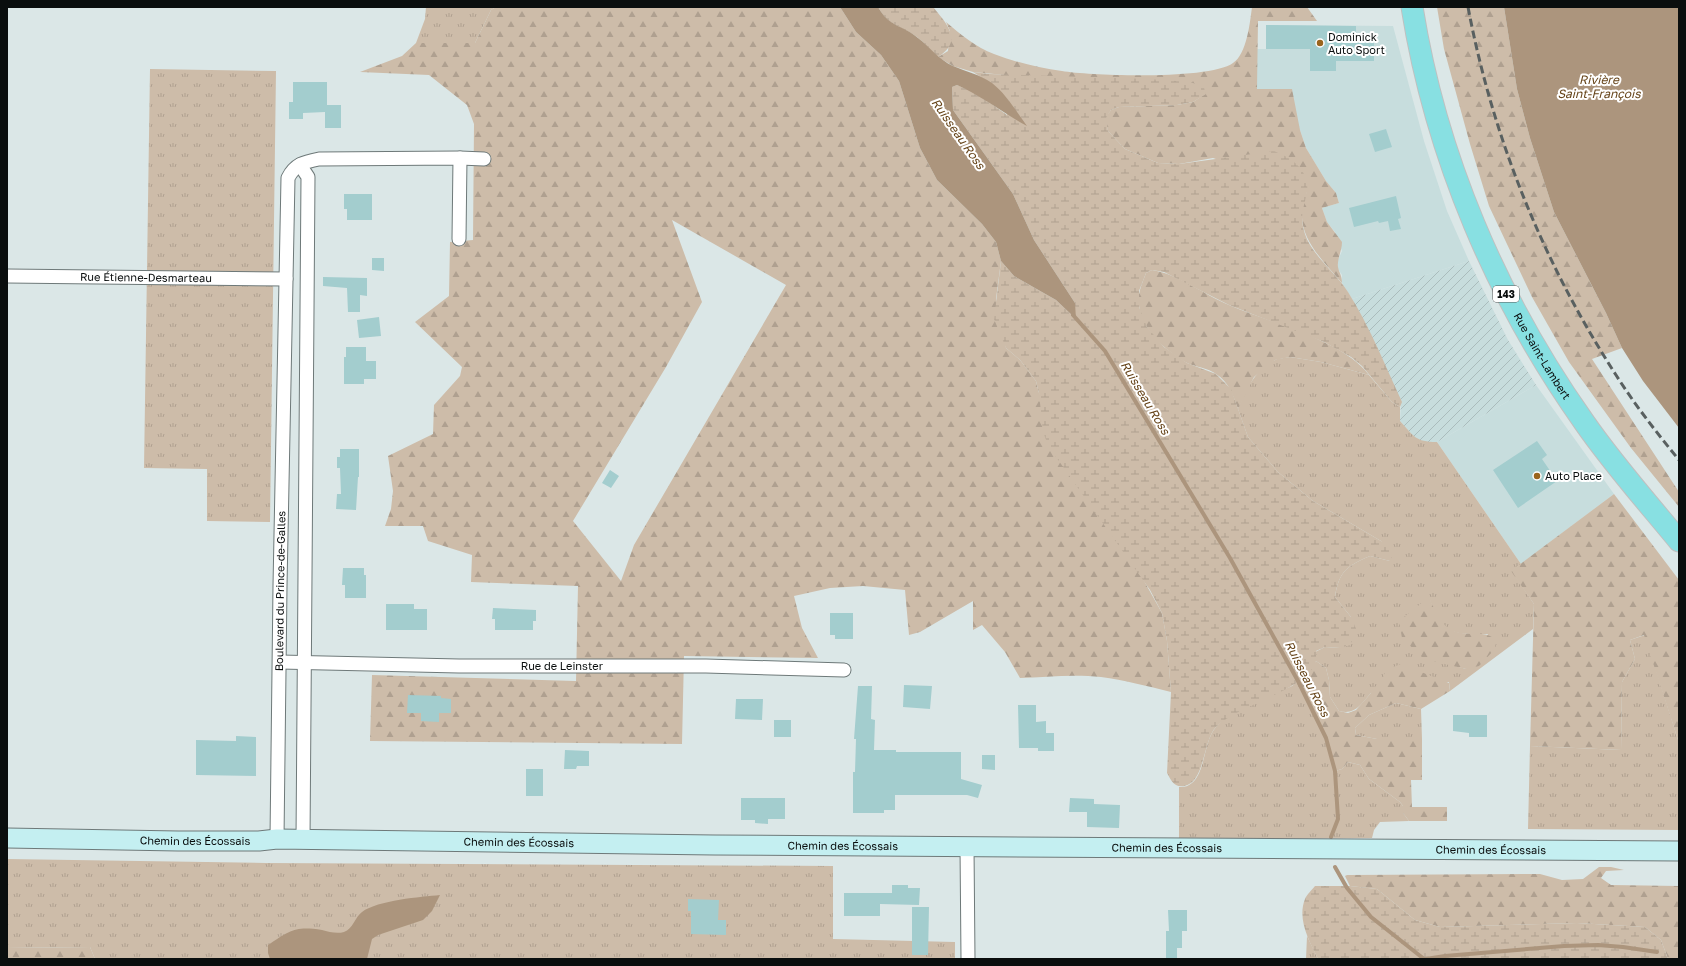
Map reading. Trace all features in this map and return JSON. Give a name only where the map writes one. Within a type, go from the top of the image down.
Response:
[{"type":"main road","name":"Rue Saint-Lambert","points":[[1412,7],[1430,93],[1451,163],[1477,232],[1508,298],[1544,362],[1584,423],[1624,476],[1679,541]]},
{"type":"main road","name":"Chemin des Écossais","points":[[7,838],[178,841],[259,841],[277,839],[967,847],[1679,851]]},
{"type":"street","points":[[303,840],[308,177],[300,164],[319,159],[334,158],[460,158],[484,160]]},
{"type":"street","points":[[459,239],[460,158]]},
{"type":"street","name":"Boulevard du Prince-de-Galles","points":[[277,839],[284,342],[288,178],[292,169],[300,164]]},
{"type":"street","name":"Rue Étienne-Desmarteau","points":[[7,276],[286,279]]},
{"type":"street","points":[[284,342],[307,343]]},
{"type":"street","name":"Rue de Leinster","points":[[280,662],[452,666],[706,666],[844,670]]},
{"type":"street","points":[[967,847],[968,959]]},
{"type":"shaded area","points":[[1266,25],[1393,26],[1424,141],[1447,211],[1469,261],[1352,299],[1342,283],[1342,275],[1338,269],[1338,260],[1342,251],[1335,232],[1327,222],[1322,208],[1339,203],[1336,193],[1326,181],[1306,148],[1300,130],[1257,89],[1257,49],[1266,49]]},
{"type":"shaded area","points":[[1469,261],[1508,340],[1536,385],[1437,442],[1424,442],[1415,438],[1400,421],[1401,402],[1380,354],[1352,299]]},
{"type":"shaded area","points":[[1536,385],[1614,494],[1521,564],[1437,442]]},
{"type":"green space","points":[[426,7],[496,7],[491,10],[475,43],[416,43],[425,19]]},
{"type":"green space","points":[[496,7],[840,7],[856,32],[881,55],[899,81],[920,148],[937,180],[982,224],[996,242],[1001,261],[996,299],[1006,348],[1020,360],[1036,381],[1039,393],[1162,613],[1167,641],[1171,692],[1127,681],[1091,676],[1020,678],[1005,652],[982,625],[973,630],[973,601],[920,632],[909,635],[905,590],[863,586],[830,588],[794,596],[802,628],[818,658],[684,656],[682,744],[370,741],[372,675],[576,681],[578,586],[471,582],[472,555],[428,541],[423,526],[385,526],[391,509],[393,491],[388,456],[433,434],[434,405],[460,376],[462,367],[415,322],[449,296],[450,242],[473,240],[474,124],[467,105],[429,75],[360,72],[402,56],[416,43],[475,43],[491,10]],"holes":[[[672,220],[786,285],[634,545],[621,581],[573,521],[666,367],[702,302]]]},
{"type":"green space","points":[[878,7],[933,7],[948,27],[951,39],[950,45],[946,51],[938,57],[917,37],[886,18]]},
{"type":"green space","points":[[1252,7],[1307,7],[1317,21],[1258,21],[1257,89],[1292,89],[1300,130],[1306,148],[1326,181],[1336,193],[1339,203],[1322,208],[1327,222],[1342,242],[1338,269],[1342,278],[1342,283],[1321,259],[1305,232],[1302,222],[1302,212],[1307,191],[1213,158],[1179,164],[1158,163],[1125,149],[1108,131],[1105,118],[1111,110],[1119,107],[1177,105],[1193,102],[1205,94],[973,72],[953,66],[938,57],[948,51],[950,31],[946,22],[957,32],[987,51],[1010,60],[1045,68],[1077,73],[1123,75],[1201,72],[1220,68],[1233,63],[1238,59],[1245,45]]},
{"type":"green space","points":[[1437,7],[1504,7],[1517,89],[1530,138],[1554,212],[1606,313],[1622,348],[1592,359],[1679,492],[1679,507],[1631,448],[1569,362],[1532,297],[1489,206],[1444,49]]},
{"type":"green space","points":[[150,69],[276,71],[270,522],[207,521],[207,469],[144,468]]},
{"type":"green space","points":[[973,72],[990,74],[1148,79],[1191,82],[1204,88],[1206,94],[1193,102],[1177,105],[1119,107],[1111,110],[1106,118],[1108,131],[1125,149],[1158,163],[1179,164],[1273,151],[1286,157],[1298,166],[1305,177],[1307,184],[1302,222],[1308,241],[1318,256],[1343,285],[1356,305],[1377,346],[1402,402],[1400,407],[1392,402],[1362,366],[1351,357],[1324,342],[1229,305],[1164,272],[1152,270],[1146,273],[1139,291],[1139,307],[1147,327],[1164,347],[1187,363],[1216,374],[1231,389],[1248,437],[1278,472],[1313,501],[1381,541],[1393,554],[1390,561],[1370,556],[1355,563],[1345,570],[1339,581],[1335,597],[1351,617],[1357,631],[1350,645],[1340,648],[1325,647],[1316,651],[1316,661],[1310,671],[1300,680],[1287,689],[1240,711],[1216,727],[1208,741],[1200,769],[1196,777],[1191,783],[1184,786],[1175,785],[1167,773],[1171,692],[1167,641],[1162,613],[1150,590],[1049,447],[1043,432],[1039,393],[1036,381],[1020,360],[1006,348],[994,319],[1001,261],[1014,276],[1056,300],[1075,318],[1075,303],[1034,240],[1013,194],[953,110],[952,87],[957,85],[976,93],[1007,115],[1009,101],[992,84]]},
{"type":"green space","points":[[1152,270],[1162,272],[1181,280],[1229,305],[1324,342],[1342,352],[1357,363],[1369,375],[1321,362],[1290,357],[1275,360],[1254,377],[1238,409],[1230,389],[1220,377],[1209,370],[1187,363],[1171,353],[1150,332],[1141,315],[1139,297],[1140,289],[1146,273]]},
{"type":"green space","points":[[1290,357],[1321,362],[1369,375],[1392,402],[1400,407],[1400,421],[1412,434],[1424,441],[1437,442],[1521,564],[1512,571],[1534,604],[1533,629],[1450,691],[1449,682],[1371,693],[1361,705],[1350,712],[1339,711],[1330,697],[1329,680],[1326,668],[1316,661],[1315,652],[1325,647],[1340,648],[1351,617],[1335,597],[1339,581],[1345,570],[1355,563],[1370,556],[1390,561],[1381,541],[1313,501],[1278,472],[1248,437],[1238,409],[1244,395],[1252,381],[1268,364],[1278,359]],"holes":[[[1429,598],[1439,620],[1449,629],[1455,632],[1468,634],[1488,634],[1466,669],[1449,664]]]},
{"type":"green space","points":[[1614,494],[1679,580],[1679,743],[1644,635],[1630,640],[1635,659],[1622,682],[1621,750],[1530,746],[1534,604],[1511,571]]},
{"type":"green space","points":[[1429,597],[1440,619],[1449,628],[1463,633],[1485,634],[1496,640],[1495,649],[1479,666],[1466,669],[1424,659],[1402,638],[1399,621]]},
{"type":"green space","points":[[1645,635],[1679,743],[1679,830],[1528,829],[1530,746],[1621,750],[1622,682],[1635,659],[1630,640]]},
{"type":"green space","points":[[1316,661],[1326,668],[1329,680],[1330,697],[1339,711],[1348,713],[1356,710],[1371,693],[1388,669],[1401,664],[1449,683],[1450,691],[1421,709],[1396,703],[1369,715],[1355,728],[1356,735],[1377,739],[1422,739],[1422,780],[1411,780],[1412,807],[1447,807],[1447,821],[1409,821],[1403,813],[1403,806],[1400,802],[1369,779],[1360,765],[1348,762],[1342,769],[1335,771],[1326,738],[1298,681],[1307,675]]},
{"type":"green space","points":[[1298,681],[1326,738],[1335,771],[1342,769],[1348,762],[1360,765],[1369,779],[1400,802],[1403,806],[1403,813],[1409,821],[1380,822],[1374,830],[1372,838],[1179,839],[1179,787],[1189,785],[1199,774],[1209,741],[1216,727],[1232,714],[1292,686]]},
{"type":"green space","points":[[1396,703],[1421,709],[1422,739],[1377,739],[1356,735],[1355,728],[1369,715]]},
{"type":"green space","points":[[7,859],[266,863],[833,866],[833,939],[955,942],[955,959],[95,959],[90,947],[7,948]]},
{"type":"green space","points":[[1599,867],[1611,867],[1624,870],[1606,871],[1601,878],[1611,885],[1679,886],[1679,959],[1668,959],[1661,940],[1645,927],[1577,923],[1440,927],[1415,920],[1377,889],[1350,886],[1345,876],[1540,874],[1562,880],[1583,879]]},
{"type":"green space","points":[[1315,886],[1350,886],[1377,889],[1415,920],[1440,927],[1577,923],[1645,927],[1661,940],[1668,959],[1318,959],[1305,930],[1302,914],[1305,899]]},
{"type":"green space","points":[[1307,936],[1318,959],[1306,959]]},
{"type":"green space","points":[[90,947],[95,959],[7,959],[7,948]]},
{"type":"water","points":[[840,7],[878,7],[882,14],[912,34],[943,60],[992,83],[1011,103],[1027,126],[966,89],[957,85],[952,87],[953,110],[1013,194],[1034,240],[1075,303],[1076,319],[1056,300],[1014,276],[1001,261],[996,242],[982,224],[937,180],[920,148],[899,81],[881,55],[856,32]]},
{"type":"water","name":"Rivière Saint-François","points":[[1504,7],[1679,7],[1679,428],[1643,381],[1622,348],[1606,313],[1554,212],[1530,138],[1517,89]]},
{"type":"water","points":[[440,895],[432,911],[423,920],[378,935],[372,939],[367,959],[270,959],[268,945],[294,930],[313,929],[341,933],[350,928],[360,914],[369,908],[389,902]]},
{"type":"building","name":"Dominick Auto Sport","points":[[1266,25],[1356,26],[1356,37],[1374,37],[1374,61],[1336,61],[1336,71],[1310,71],[1310,49],[1266,49]]},
{"type":"building","points":[[293,82],[327,82],[327,105],[341,105],[341,128],[325,128],[325,112],[303,113],[303,119],[289,119],[289,102],[293,102]]},
{"type":"building","points":[[1386,129],[1392,147],[1375,152],[1369,134]]},
{"type":"building","points":[[344,194],[372,194],[372,220],[347,220],[347,209],[344,209]]},
{"type":"building","points":[[1396,196],[1401,218],[1398,219],[1401,229],[1390,231],[1388,221],[1379,223],[1378,221],[1354,227],[1349,208]]},
{"type":"building","points":[[372,258],[384,258],[384,271],[372,270]]},
{"type":"building","points":[[323,277],[367,278],[367,296],[360,295],[360,312],[348,312],[347,288],[323,286]]},
{"type":"building","points":[[379,317],[381,336],[359,338],[357,320]]},
{"type":"building","points":[[346,347],[366,347],[366,361],[376,361],[376,379],[364,379],[364,384],[344,384],[344,357],[346,357]]},
{"type":"building","name":"Auto Place","points":[[1537,441],[1547,455],[1542,459],[1557,481],[1518,508],[1493,470]]},
{"type":"building","points":[[340,449],[359,449],[359,477],[356,510],[336,509],[337,494],[341,494],[340,468],[337,468],[337,457],[340,457]]},
{"type":"building","points":[[610,470],[619,476],[611,488],[602,483]]},
{"type":"building","points":[[343,568],[364,568],[364,575],[366,575],[366,598],[345,598],[345,585],[342,585]]},
{"type":"building","points":[[386,604],[414,604],[414,609],[427,609],[427,630],[386,630]]},
{"type":"building","points":[[493,608],[536,610],[536,621],[533,621],[533,630],[495,630],[495,619],[492,619]]},
{"type":"building","points":[[830,613],[853,613],[853,639],[835,639],[835,635],[830,635]]},
{"type":"building","points":[[904,685],[932,686],[930,709],[903,707]]},
{"type":"building","points":[[858,686],[872,686],[871,719],[875,720],[874,750],[896,750],[896,752],[961,752],[961,779],[982,785],[978,798],[967,795],[895,795],[895,810],[884,810],[884,813],[853,813],[853,772],[855,772],[856,739],[854,739]]},
{"type":"building","points":[[408,695],[441,696],[441,698],[451,699],[451,713],[439,713],[439,722],[421,721],[421,713],[407,713]]},
{"type":"building","points":[[736,699],[763,699],[762,720],[735,719]]},
{"type":"building","points":[[1018,705],[1036,705],[1036,722],[1046,721],[1046,733],[1054,733],[1054,751],[1038,751],[1038,748],[1019,748]]},
{"type":"building","points":[[1453,715],[1487,715],[1487,737],[1469,737],[1469,733],[1453,731]]},
{"type":"building","points":[[774,720],[791,720],[791,737],[774,737]]},
{"type":"building","points":[[236,736],[256,737],[256,776],[196,775],[196,740],[236,741]]},
{"type":"building","points":[[565,750],[589,751],[589,766],[577,766],[576,769],[564,769]]},
{"type":"building","points":[[982,755],[995,755],[995,770],[982,769]]},
{"type":"building","points":[[526,769],[543,769],[543,796],[526,796]]},
{"type":"building","points":[[741,798],[785,798],[785,819],[768,819],[768,824],[755,823],[755,820],[741,820]]},
{"type":"building","points":[[1070,798],[1094,799],[1094,804],[1120,805],[1119,828],[1087,827],[1087,812],[1069,812]]},
{"type":"building","points":[[892,885],[908,885],[908,888],[920,888],[919,905],[880,904],[880,916],[844,916],[844,893],[892,893]]},
{"type":"building","points":[[688,899],[719,900],[718,920],[726,920],[726,935],[691,934],[691,911],[688,911]]},
{"type":"building","points":[[912,907],[929,907],[928,955],[912,955]]},
{"type":"building","points":[[1168,910],[1187,910],[1187,931],[1182,931],[1182,948],[1177,948],[1177,959],[1166,959],[1166,931],[1169,931]]},
{"type":"waterway","name":"Ruisseau Ross","points":[[1073,315],[1105,351],[1230,558],[1298,681],[1326,738],[1335,771],[1338,819],[1331,837]]},
{"type":"waterway","name":"Ruisseau Ross","points":[[1335,867],[1347,888],[1371,917],[1424,959]]},
{"type":"waterway","points":[[1426,959],[1445,956],[1564,946],[1598,945],[1657,952]]},
{"type":"railway","points":[[1468,7],[1491,104],[1524,198],[1544,244],[1590,332],[1616,375],[1646,419],[1679,460]]},
{"type":"place","name":"Dominick Auto Sport","points":[[1320,43]]},
{"type":"place","name":"Auto Place","points":[[1537,476]]}]
